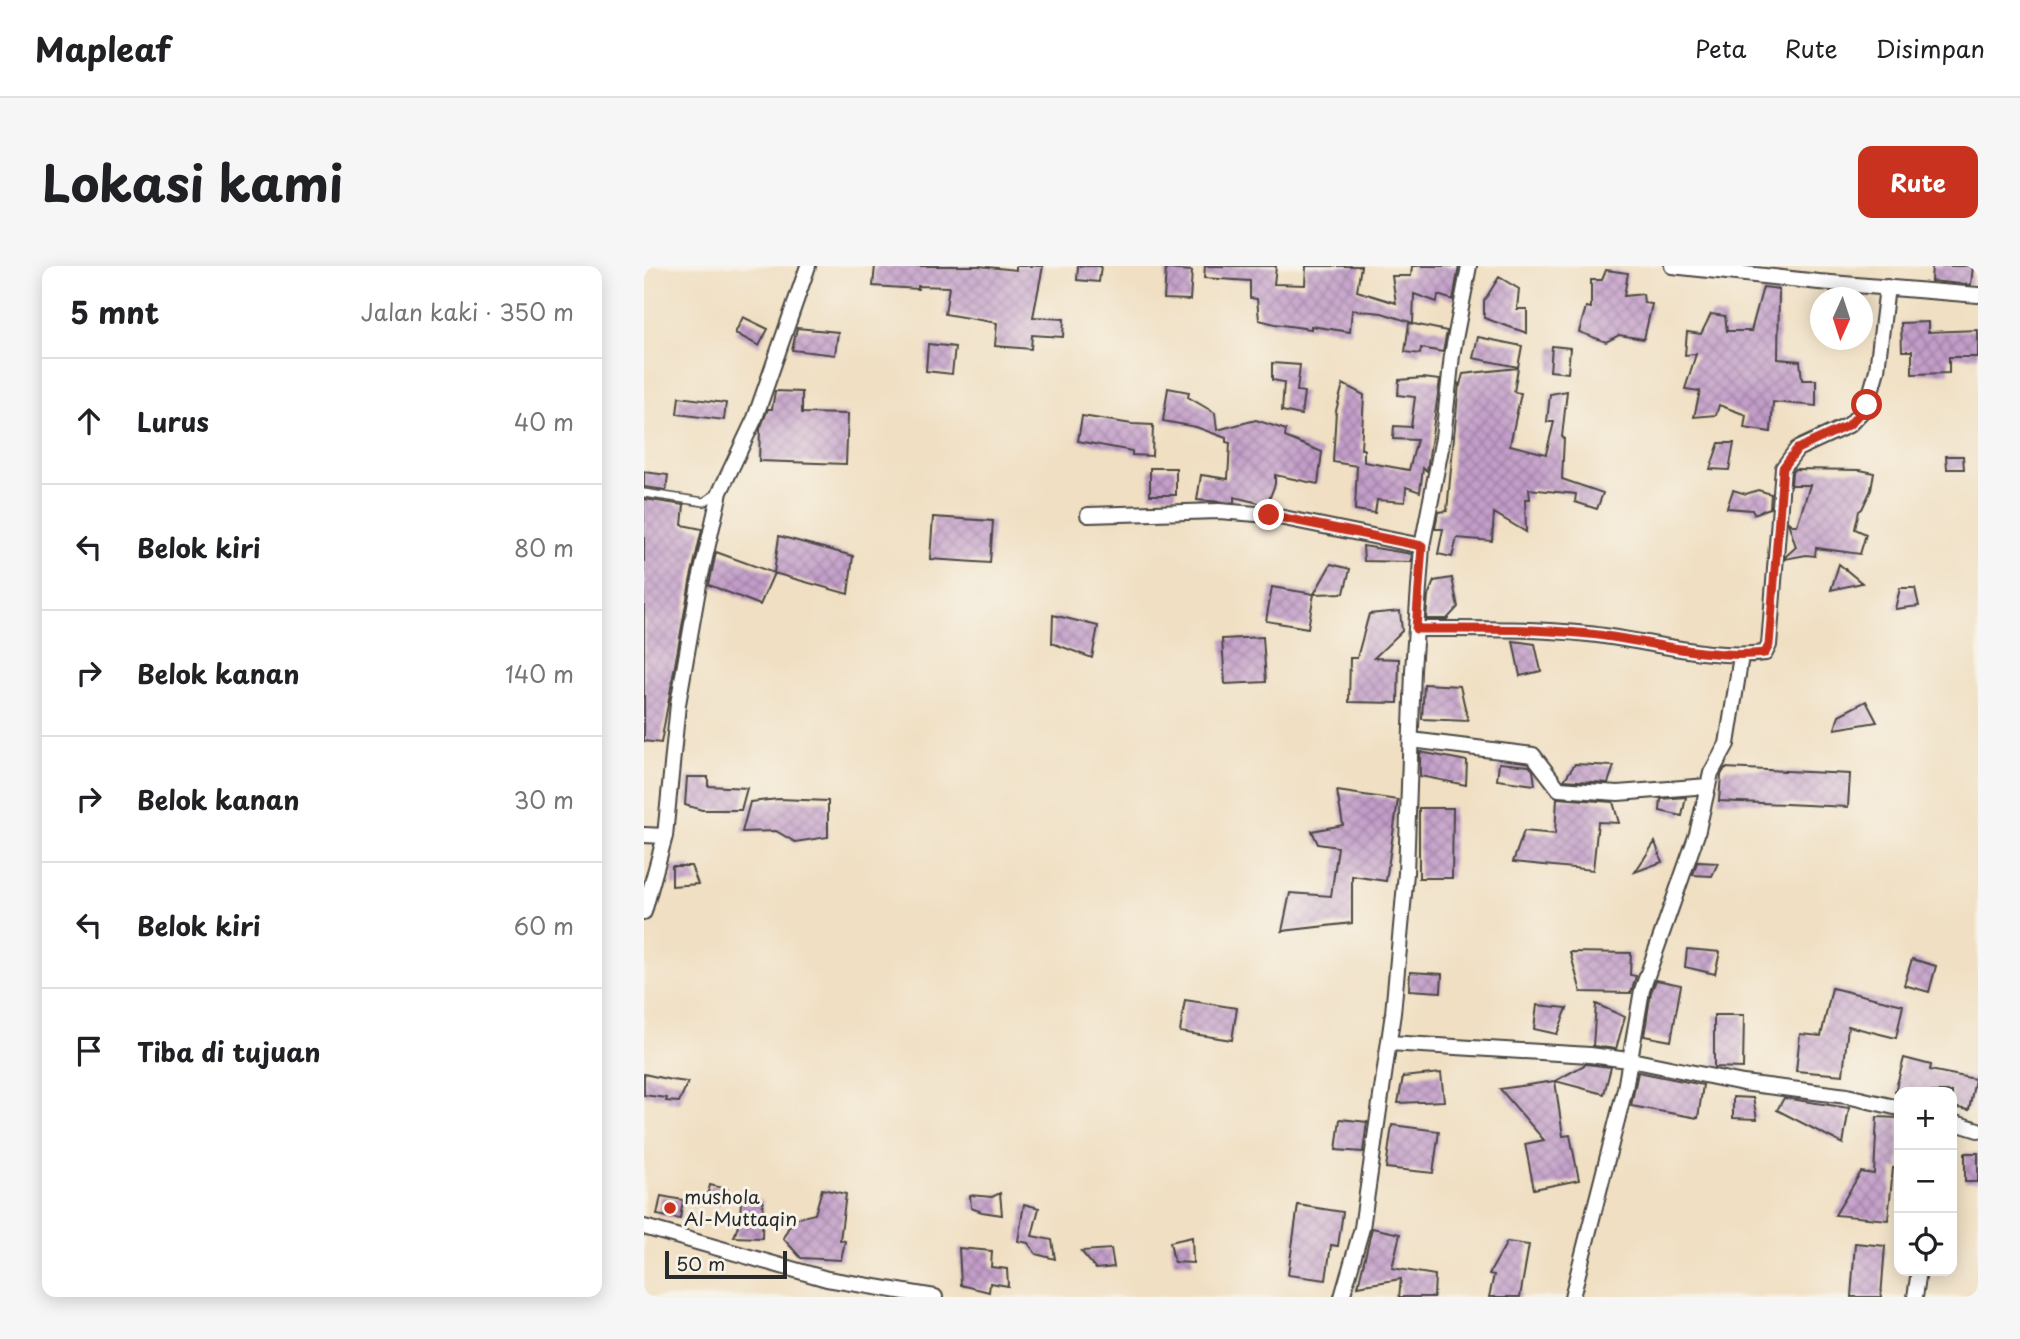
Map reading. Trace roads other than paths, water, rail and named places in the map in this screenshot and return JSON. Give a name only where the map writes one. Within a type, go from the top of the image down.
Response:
[{"type":"street","points":[[644,912],[665,836],[678,704],[699,584],[720,492],[755,418],[808,266]]},
{"type":"street","points":[[1342,1297],[1362,1228],[1389,1043],[1406,873],[1422,546],[1443,438],[1452,355],[1469,266]]},
{"type":"street","points":[[1672,266],[1978,295]]},
{"type":"street","points":[[1416,629],[1589,634],[1741,656],[1765,653],[1769,645],[1783,468],[1797,449],[1849,425],[1867,405],[1877,370],[1886,287]]},
{"type":"street","points":[[1088,515],[1219,511],[1269,515],[1422,546]]},
{"type":"street","points":[[1572,1297],[1625,1089],[1642,990],[1697,834],[1711,773],[1727,744],[1741,656]]},
{"type":"street","points":[[1411,740],[1533,755],[1559,789],[1618,793],[1708,786]]},
{"type":"street","points":[[644,835],[665,836]]},
{"type":"street","points":[[1389,1043],[1590,1055],[1630,1060],[1743,1083],[1847,1096],[1894,1107]]},
{"type":"street","points":[[1957,1124],[1978,1130]]},
{"type":"street","points":[[644,1227],[827,1279],[934,1297]]},
{"type":"street","points":[[1915,1297],[1918,1276]]},
{"type":"lane","points":[[644,493],[705,502],[720,492]]},
{"type":"place","name":"mushola Al-Muttaqin","points":[[670,1208]]}]
